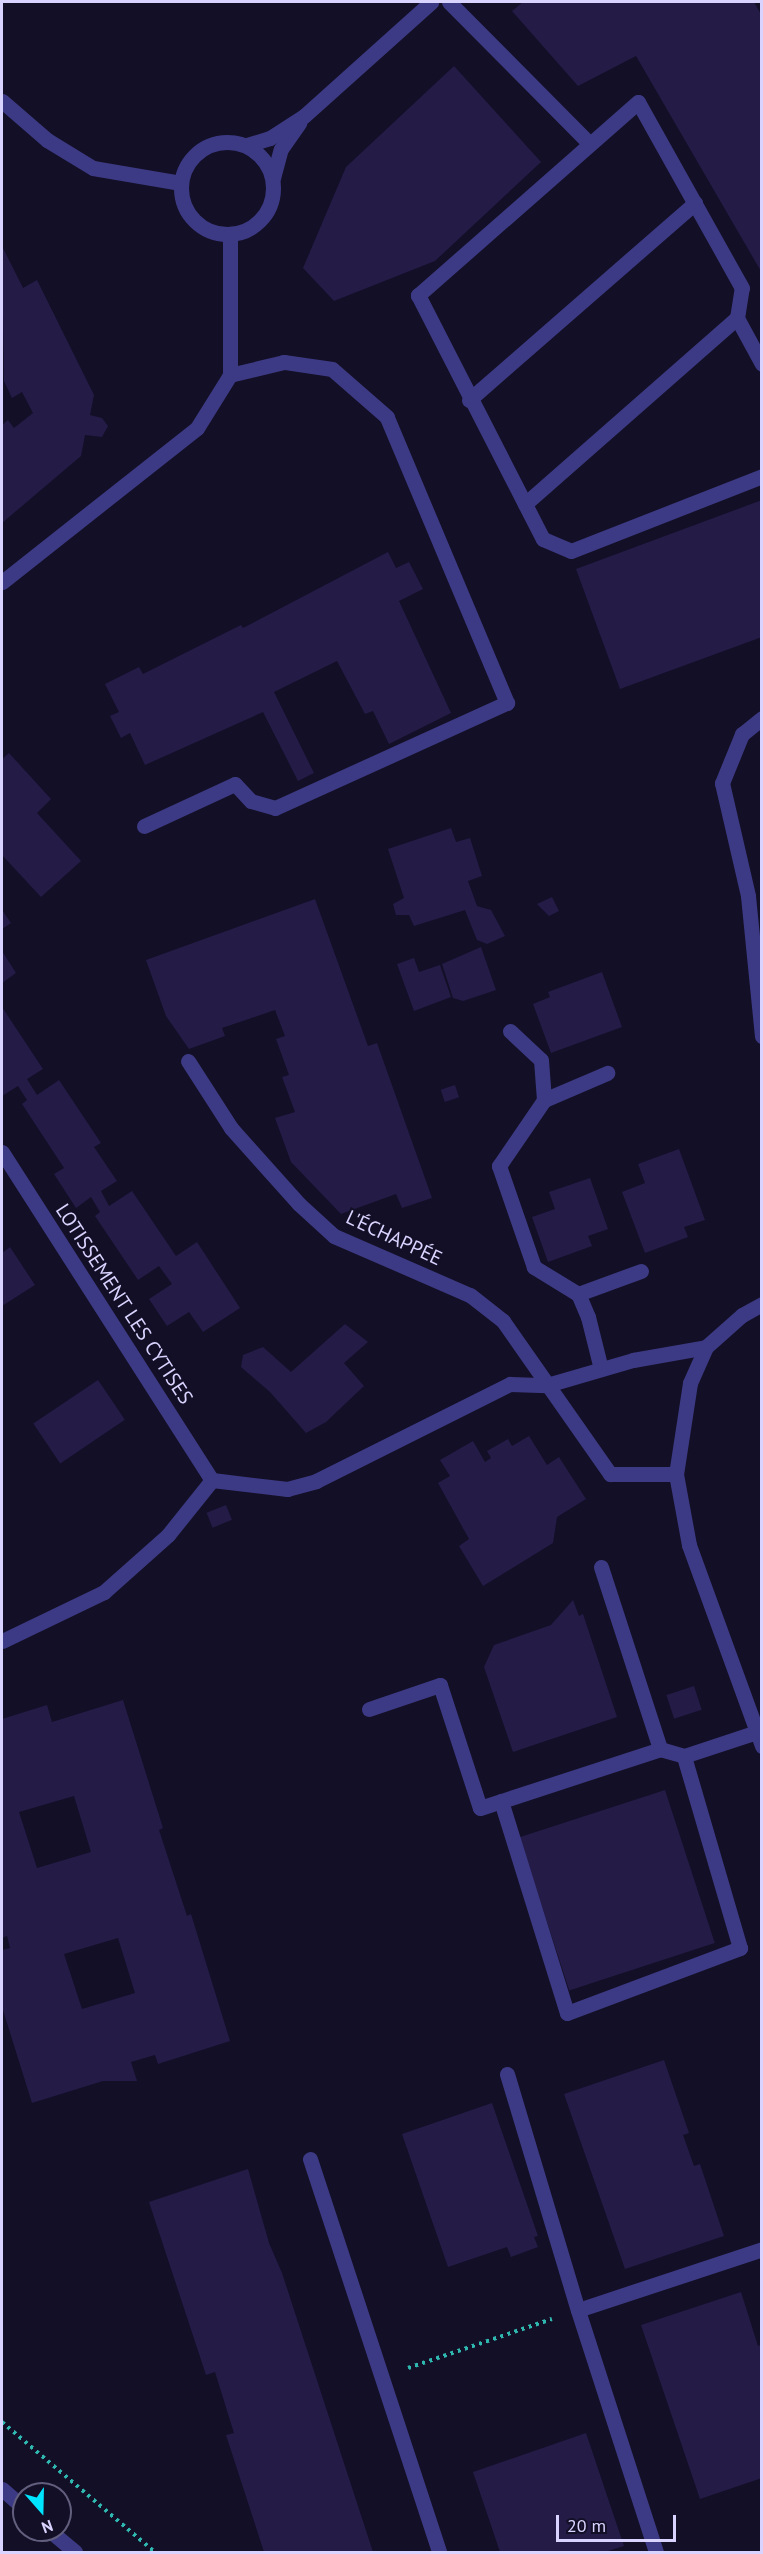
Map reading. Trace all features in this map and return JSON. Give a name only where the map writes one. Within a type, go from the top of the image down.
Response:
[{"type":"street","points":[[304,116],[281,150],[273,178],[274,196],[266,215],[252,228],[230,235],[212,232],[194,220],[183,203],[181,183],[187,164],[200,150],[224,141],[247,145],[270,138],[304,116],[431,2]]},
{"type":"street","points":[[449,2],[590,144]]},
{"type":"street","points":[[2,101],[47,140],[93,168],[181,183]]},
{"type":"street","points":[[762,364],[737,318],[742,288],[638,102],[418,295],[543,539],[571,551],[762,476]]},
{"type":"street","points":[[247,145],[264,158],[273,178]]},
{"type":"street","points":[[470,399],[695,203]]},
{"type":"street","points":[[2,582],[197,428],[230,375],[230,235]]},
{"type":"street","points":[[525,504],[737,318]]},
{"type":"street","points":[[144,826],[235,784],[251,801],[275,808],[507,703],[387,417],[332,369],[284,362],[230,375]]},
{"type":"street","points":[[762,718],[742,734],[722,783],[748,896],[762,1036]]},
{"type":"street","points":[[510,1031],[541,1060],[544,1100]]},
{"type":"street","name":"L'ÉCHAPPÉE","points":[[188,1061],[231,1128],[299,1204],[334,1236],[470,1295],[503,1321],[610,1474],[676,1474]]},
{"type":"street","points":[[601,1369],[588,1317],[578,1294],[534,1267],[499,1166],[544,1100],[607,1073]]},
{"type":"street","name":"LOTISSEMENT LES CYTISES","points":[[2,1152],[212,1480]]},
{"type":"street","points":[[578,1294],[641,1271]]},
{"type":"street","points":[[369,1709],[440,1685],[480,1808],[660,1749],[684,1756],[759,1739],[689,1545],[676,1474],[690,1383],[706,1347],[742,1315],[762,1304]]},
{"type":"street","points":[[2,1641],[104,1592],[168,1535],[212,1480],[287,1489],[316,1481],[510,1384],[547,1385],[601,1369],[706,1347]]},
{"type":"street","points":[[601,1567],[660,1749]]},
{"type":"street","points":[[501,1802],[567,2013],[740,1948],[684,1756]]},
{"type":"street","points":[[507,2074],[578,2310],[656,2553]]},
{"type":"street","points":[[310,2159],[439,2553]]},
{"type":"street","points":[[578,2310],[762,2249]]},
{"type":"street","points":[[63,2542],[75,2553]]},
{"type":"path","points":[[423,2363],[578,2310]]},
{"type":"path","points":[[2,2422],[155,2553]]},
{"type":"building","points":[[523,2],[754,2],[762,16],[762,273],[636,56],[578,86],[512,11]]},
{"type":"building","points":[[454,66],[541,162],[435,261],[334,301],[303,268],[346,167]]},
{"type":"building","points":[[2,246],[23,288],[37,280],[94,395],[90,415],[102,418],[108,426],[102,437],[85,435],[81,456],[2,523],[2,425],[8,420],[14,428],[33,413],[22,392],[12,398],[4,381]]},
{"type":"building","points":[[762,500],[762,637],[620,689],[576,569]]},
{"type":"building","points":[[388,552],[396,568],[409,562],[423,589],[399,601],[451,713],[389,744],[373,711],[365,714],[337,661],[274,692],[314,773],[298,781],[263,712],[145,765],[130,733],[121,738],[110,716],[119,712],[105,684],[139,667],[143,674],[241,625],[243,628]]},
{"type":"building","points":[[9,753],[51,799],[37,813],[81,861],[41,897],[2,855],[2,759]]},
{"type":"building","points":[[451,828],[456,842],[470,838],[482,876],[468,881],[477,906],[491,910],[505,936],[487,944],[477,940],[465,910],[414,926],[409,915],[396,915],[393,904],[404,898],[388,849]]},
{"type":"building","points":[[552,897],[559,911],[549,916],[537,904]]},
{"type":"building","points":[[315,899],[368,1046],[377,1043],[432,1198],[402,1208],[396,1194],[341,1214],[291,1162],[275,1118],[295,1112],[282,1077],[289,1075],[276,1039],[285,1036],[275,1010],[222,1028],[225,1036],[189,1049],[166,1016],[146,960]]},
{"type":"building","points":[[2,910],[11,923],[2,929]]},
{"type":"building","points":[[481,947],[496,990],[463,1001],[453,998],[442,964]]},
{"type":"building","points":[[2,951],[16,973],[2,983]]},
{"type":"building","points":[[414,958],[419,972],[440,965],[451,997],[414,1011],[397,964]]},
{"type":"building","points":[[602,972],[622,1027],[551,1053],[533,1004],[550,997],[548,992]]},
{"type":"building","points":[[2,1007],[43,1069],[27,1079],[37,1095],[59,1080],[101,1143],[94,1147],[117,1181],[101,1191],[109,1206],[132,1191],[176,1256],[197,1242],[240,1308],[203,1332],[189,1312],[167,1326],[149,1299],[172,1284],[159,1266],[138,1280],[95,1216],[100,1212],[91,1197],[76,1208],[54,1174],[64,1168],[22,1104],[27,1100],[18,1086],[2,1096]]},
{"type":"building","points":[[455,1085],[459,1097],[445,1102],[441,1090]]},
{"type":"building","points":[[679,1149],[705,1220],[684,1227],[688,1237],[645,1253],[622,1192],[645,1183],[638,1164]]},
{"type":"building","points":[[590,1178],[608,1229],[588,1236],[592,1246],[548,1262],[532,1217],[555,1209],[549,1192]]},
{"type":"building","points":[[10,1247],[35,1285],[2,1306],[2,1253]]},
{"type":"building","points":[[345,1324],[368,1342],[344,1363],[364,1386],[326,1422],[306,1433],[270,1392],[241,1367],[243,1355],[263,1347],[291,1372]]},
{"type":"building","points":[[98,1380],[125,1420],[60,1463],[33,1424]]},
{"type":"building","points":[[529,1436],[547,1465],[559,1457],[586,1499],[557,1517],[553,1543],[483,1586],[459,1546],[469,1539],[438,1483],[450,1476],[440,1460],[473,1441],[485,1462],[491,1458],[487,1451],[508,1439],[512,1446]]},
{"type":"building","points":[[226,1505],[232,1520],[213,1528],[207,1513]]},
{"type":"building","points":[[573,1600],[579,1616],[583,1614],[617,1717],[513,1752],[484,1667],[494,1645],[551,1625]]},
{"type":"building","points":[[694,1686],[702,1710],[674,1719],[666,1695]]},
{"type":"building","points":[[123,1700],[163,1828],[159,1830],[187,1916],[191,1914],[230,2041],[158,2064],[155,2055],[131,2062],[137,2081],[103,2081],[32,2103],[2,2007],[2,1950],[10,1948],[7,1936],[2,1938],[2,1719],[47,1705],[52,1722]],"holes":[[[74,1796],[91,1852],[37,1868],[19,1812]],[[118,1938],[135,1993],[82,2009],[64,1954]]]},
{"type":"building","points":[[665,1790],[715,1943],[569,1990],[519,1837]]},
{"type":"building","points":[[664,2060],[689,2133],[683,2135],[694,2166],[700,2164],[724,2236],[625,2269],[564,2094]]},
{"type":"building","points":[[492,2103],[538,2236],[534,2237],[538,2247],[511,2257],[507,2247],[448,2267],[402,2134]]},
{"type":"building","points":[[248,2169],[269,2243],[282,2273],[373,2552],[264,2552],[226,2435],[234,2433],[215,2372],[206,2375],[149,2202]]},
{"type":"building","points":[[741,2292],[758,2346],[762,2344],[762,2478],[700,2499],[641,2325]]},
{"type":"building","points":[[586,2433],[624,2546],[605,2552],[500,2552],[473,2472]]}]
